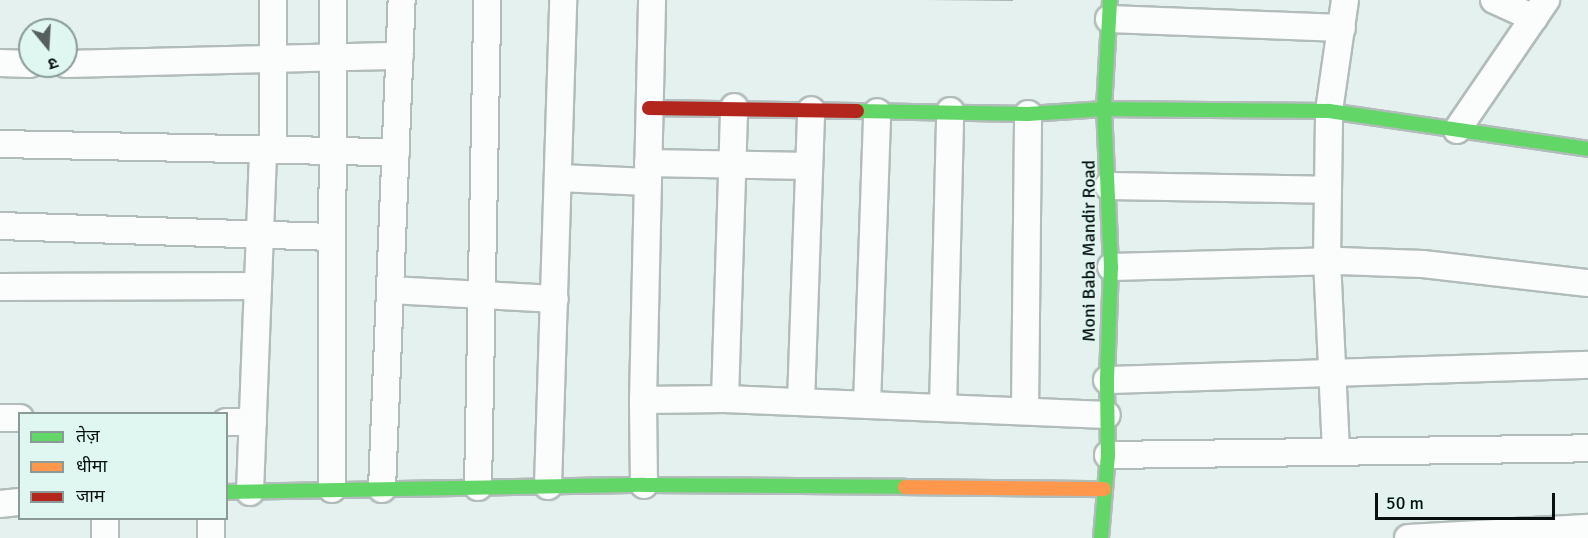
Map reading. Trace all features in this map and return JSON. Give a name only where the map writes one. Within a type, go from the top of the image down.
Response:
[{"type":"street","points":[[273,0],[275,59],[260,234],[253,422],[238,492],[644,485],[1104,489]]},
{"type":"street","points":[[332,489],[332,150],[335,57],[333,0]]},
{"type":"street","points":[[382,489],[402,0]]},
{"type":"street","points":[[478,487],[487,0]]},
{"type":"street","points":[[548,486],[563,0]]},
{"type":"street","points":[[644,485],[643,400],[652,0]]},
{"type":"street","points":[[1336,451],[1327,261],[1329,111],[1346,0]]},
{"type":"street","points":[[1457,130],[1540,9],[1494,0]]},
{"type":"street","points":[[1110,9],[1342,28]]},
{"type":"street","name":"Moni Baba Mandir Road","points":[[1101,538],[1108,455],[1107,380],[1111,267],[1104,109],[1110,9]]},
{"type":"street","points":[[78,64],[400,56]]},
{"type":"street","points":[[0,63],[18,64]]},
{"type":"street","points":[[650,108],[734,107],[1028,114],[1104,109],[1329,111],[1588,149]]},
{"type":"street","points":[[725,399],[734,107]]},
{"type":"street","points":[[801,402],[811,110]]},
{"type":"street","points":[[943,408],[950,111]]},
{"type":"street","points":[[867,405],[878,112]]},
{"type":"street","points":[[1025,411],[1028,114]]},
{"type":"street","points":[[0,144],[396,152]]},
{"type":"street","points":[[559,178],[732,164],[809,166]]},
{"type":"street","points":[[1108,186],[1328,190]]},
{"type":"street","points":[[0,226],[333,237]]},
{"type":"street","points":[[1111,267],[1327,261],[1423,264],[1588,283]]},
{"type":"street","points":[[0,287],[258,286]]},
{"type":"street","points":[[390,290],[555,299]]},
{"type":"street","points":[[1107,380],[1588,365]]},
{"type":"street","points":[[643,400],[725,399],[1107,415]]},
{"type":"street","points":[[0,418],[18,418]]},
{"type":"street","points":[[228,422],[253,422]]},
{"type":"street","points":[[1108,455],[1588,448]]},
{"type":"street","points":[[0,504],[18,502]]},
{"type":"street","points":[[105,520],[105,538]]},
{"type":"street","points":[[211,520],[211,538]]},
{"type":"street","points":[[1408,538],[1588,528]]},
{"type":"traffic: fast","points":[[1101,538],[1108,455],[1107,380],[1111,267],[1104,109],[1110,0]]},
{"type":"traffic: fast","points":[[857,111],[1028,114],[1104,109],[1329,111],[1588,149]]},
{"type":"traffic: fast","points":[[228,492],[644,485],[905,487]]},
{"type":"traffic: slow","points":[[905,487],[1104,489]]},
{"type":"traffic: jam","points":[[649,108],[857,111]]}]
